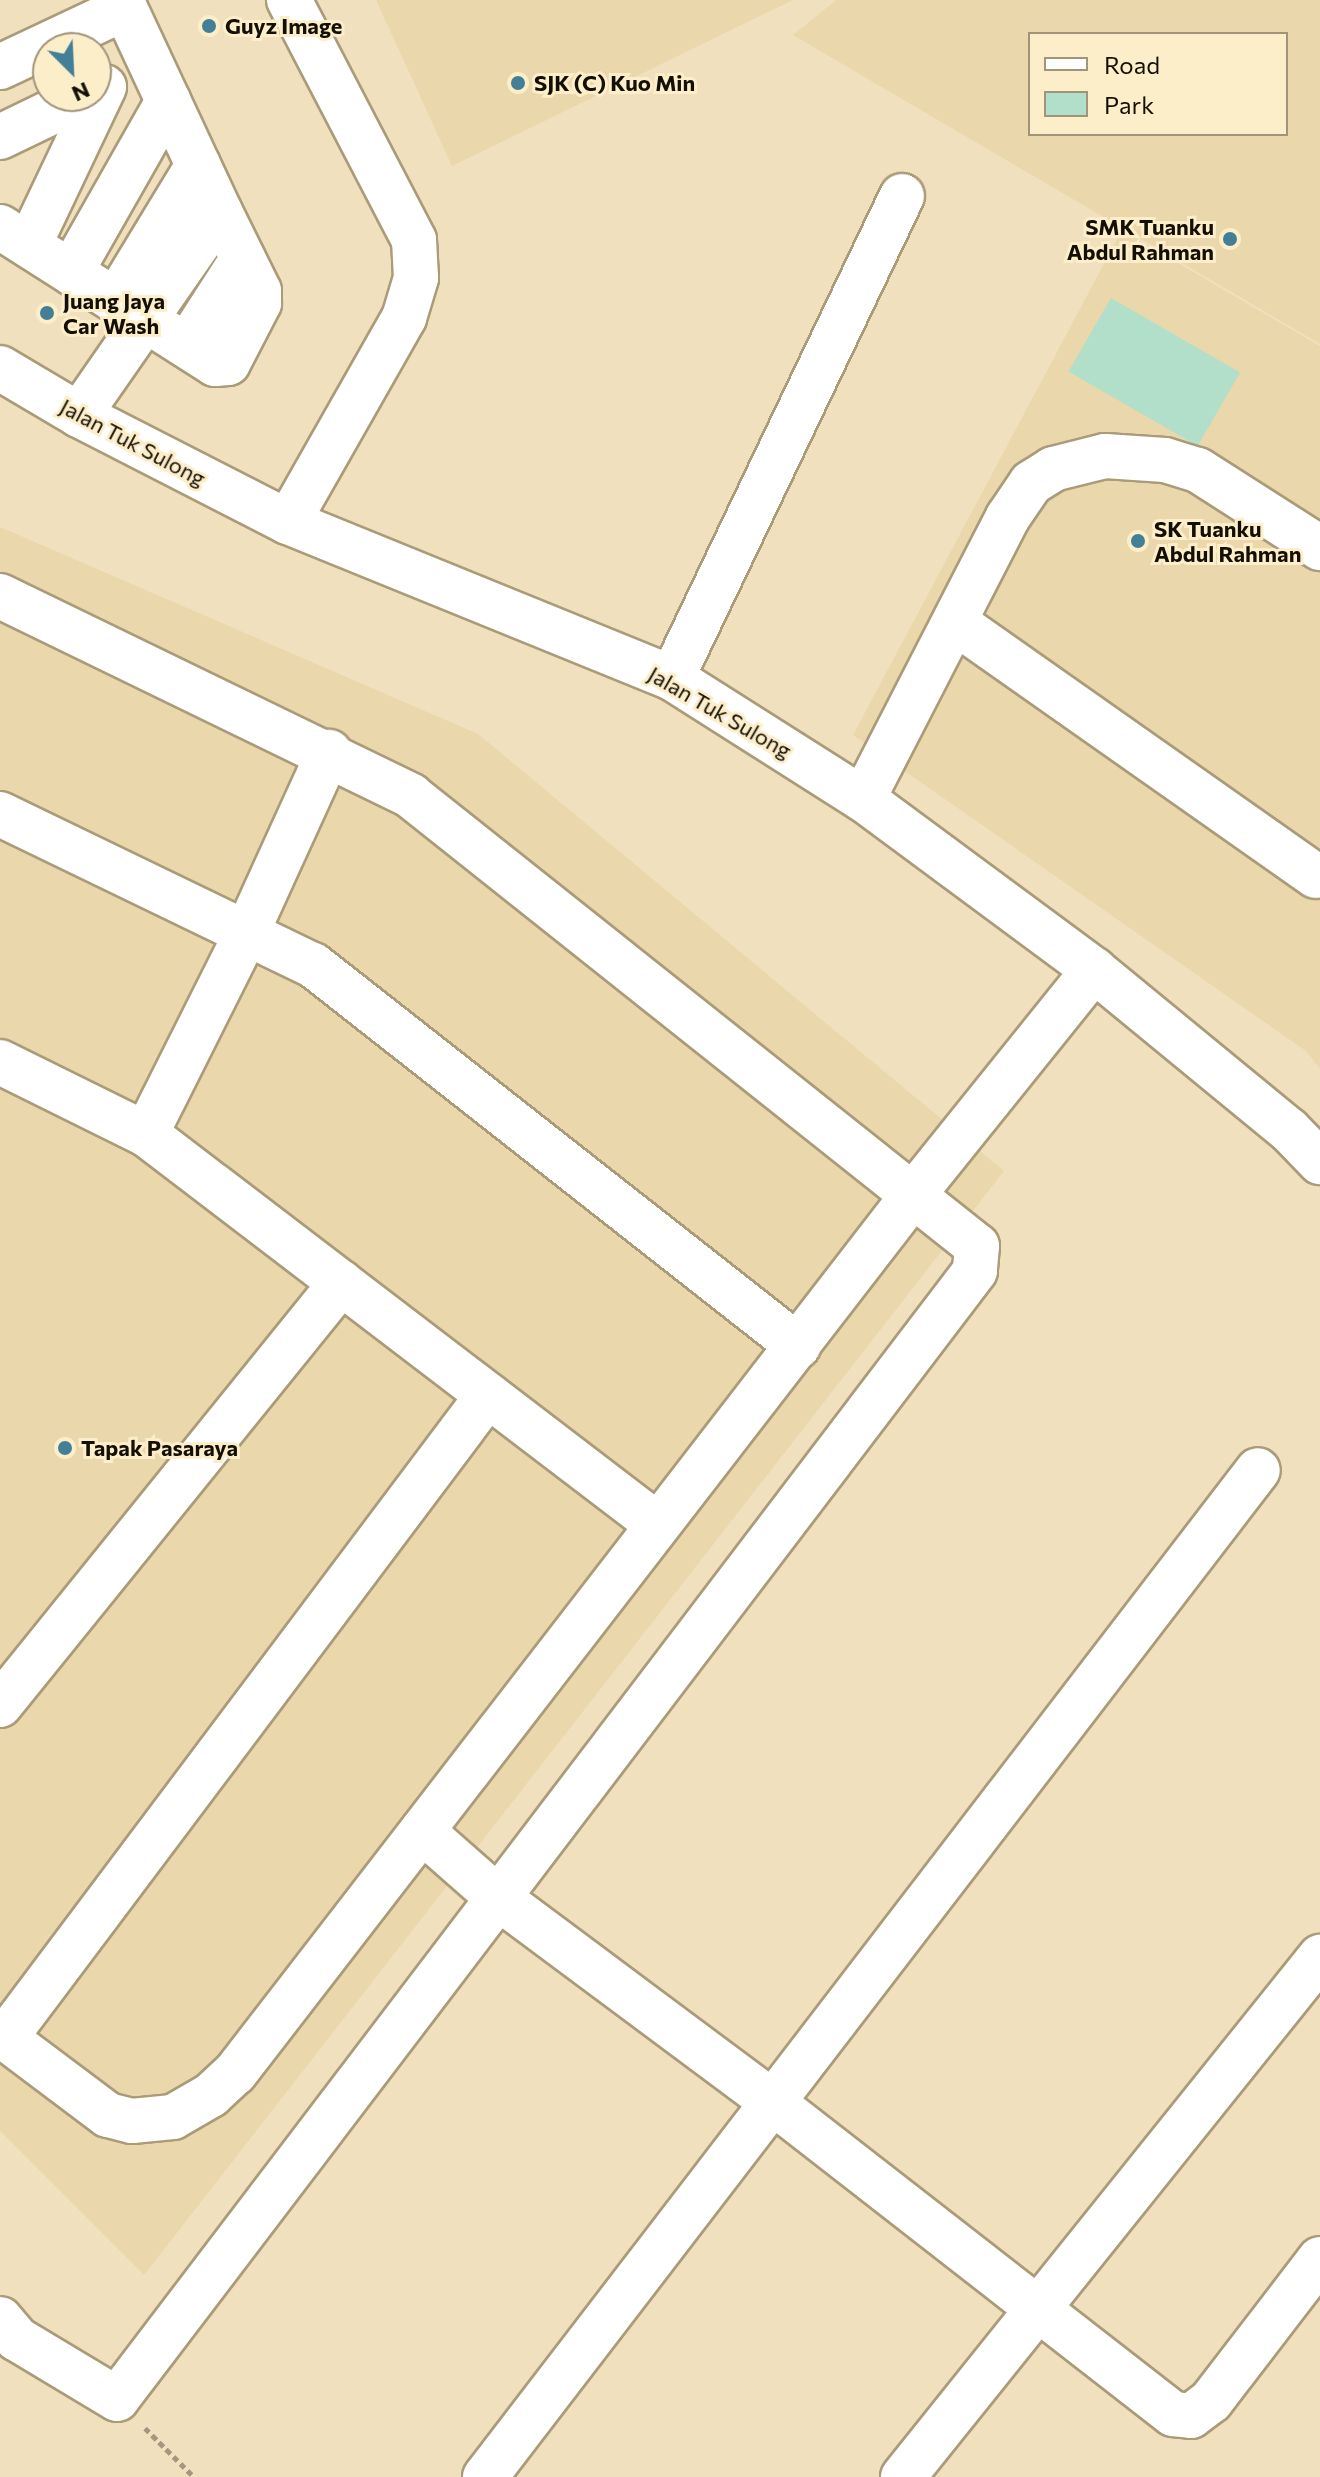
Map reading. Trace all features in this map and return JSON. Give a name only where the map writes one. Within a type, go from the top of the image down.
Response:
[{"type":"street","points":[[288,522],[404,318],[416,278],[414,240],[289,0]]},
{"type":"street","points":[[0,67],[123,4],[243,258],[187,345],[14,236],[83,112]]},
{"type":"street","points":[[112,89],[160,83]]},
{"type":"street","points":[[71,272],[160,83]]},
{"type":"street","points":[[0,164],[11,132],[52,112]]},
{"type":"street","points":[[79,415],[198,165]]},
{"type":"street","points":[[672,678],[902,196]]},
{"type":"street","points":[[131,309],[220,212]]},
{"type":"street","name":"Jalan Tuk Sulong","points":[[0,368],[79,415],[288,522],[672,678],[863,799],[1094,970],[1289,1130],[1320,1162]]},
{"type":"street","points":[[863,799],[1008,517],[1031,483],[1053,469],[1105,456],[1165,460],[1198,470],[1320,548]]},
{"type":"street","points":[[0,596],[329,752],[411,796],[977,1246],[975,1271],[496,1896],[117,2399],[17,2339],[0,2319]]},
{"type":"street","points":[[956,623],[1316,876]]},
{"type":"street","points":[[146,1134],[247,932],[329,752]]},
{"type":"street","points":[[0,814],[313,965],[798,1346]]},
{"type":"street","points":[[488,1395],[3,2036],[108,2115],[132,2121],[173,2117],[211,2095],[235,2073],[913,1195],[1094,970]]},
{"type":"street","points":[[0,1062],[146,1134],[658,1525]]},
{"type":"street","points":[[0,1705],[341,1283]]},
{"type":"street","points":[[485,2477],[1258,1470]]},
{"type":"street","points":[[422,1831],[496,1896],[771,2101],[1173,2414],[1191,2416],[1211,2401],[1320,2259]]},
{"type":"street","points":[[903,2477],[1320,1957]]},
{"type":"path","points":[[117,2399],[194,2477]]},
{"type":"shaded area","name":"SJK (C) Kuo Min","points":[[376,0],[793,0],[452,166]]},
{"type":"shaded area","name":"SMK Tuanku Abdul Rahman","points":[[836,0],[1320,0],[1320,344],[793,35]]},
{"type":"shaded area","name":"SK Tuanku Abdul Rahman","points":[[1122,230],[1320,346],[1320,1069],[1306,1051],[853,735]]},
{"type":"shaded area","points":[[0,527],[478,734],[1004,1171],[144,2275],[0,2131]]},
{"type":"green space","points":[[1111,298],[1240,372],[1198,446],[1068,372]]},
{"type":"place","name":"Guyz Image","points":[[209,26]]},
{"type":"place","name":"SJK (C) Kuo Min","points":[[518,83]]},
{"type":"place","name":"SMK Tuanku Abdul Rahman","points":[[1230,239]]},
{"type":"place","name":"Juang Jaya Car Wash","points":[[47,313]]},
{"type":"place","name":"SK Tuanku Abdul Rahman","points":[[1138,541]]},
{"type":"place","name":"Tapak Pasaraya","points":[[65,1448]]}]
